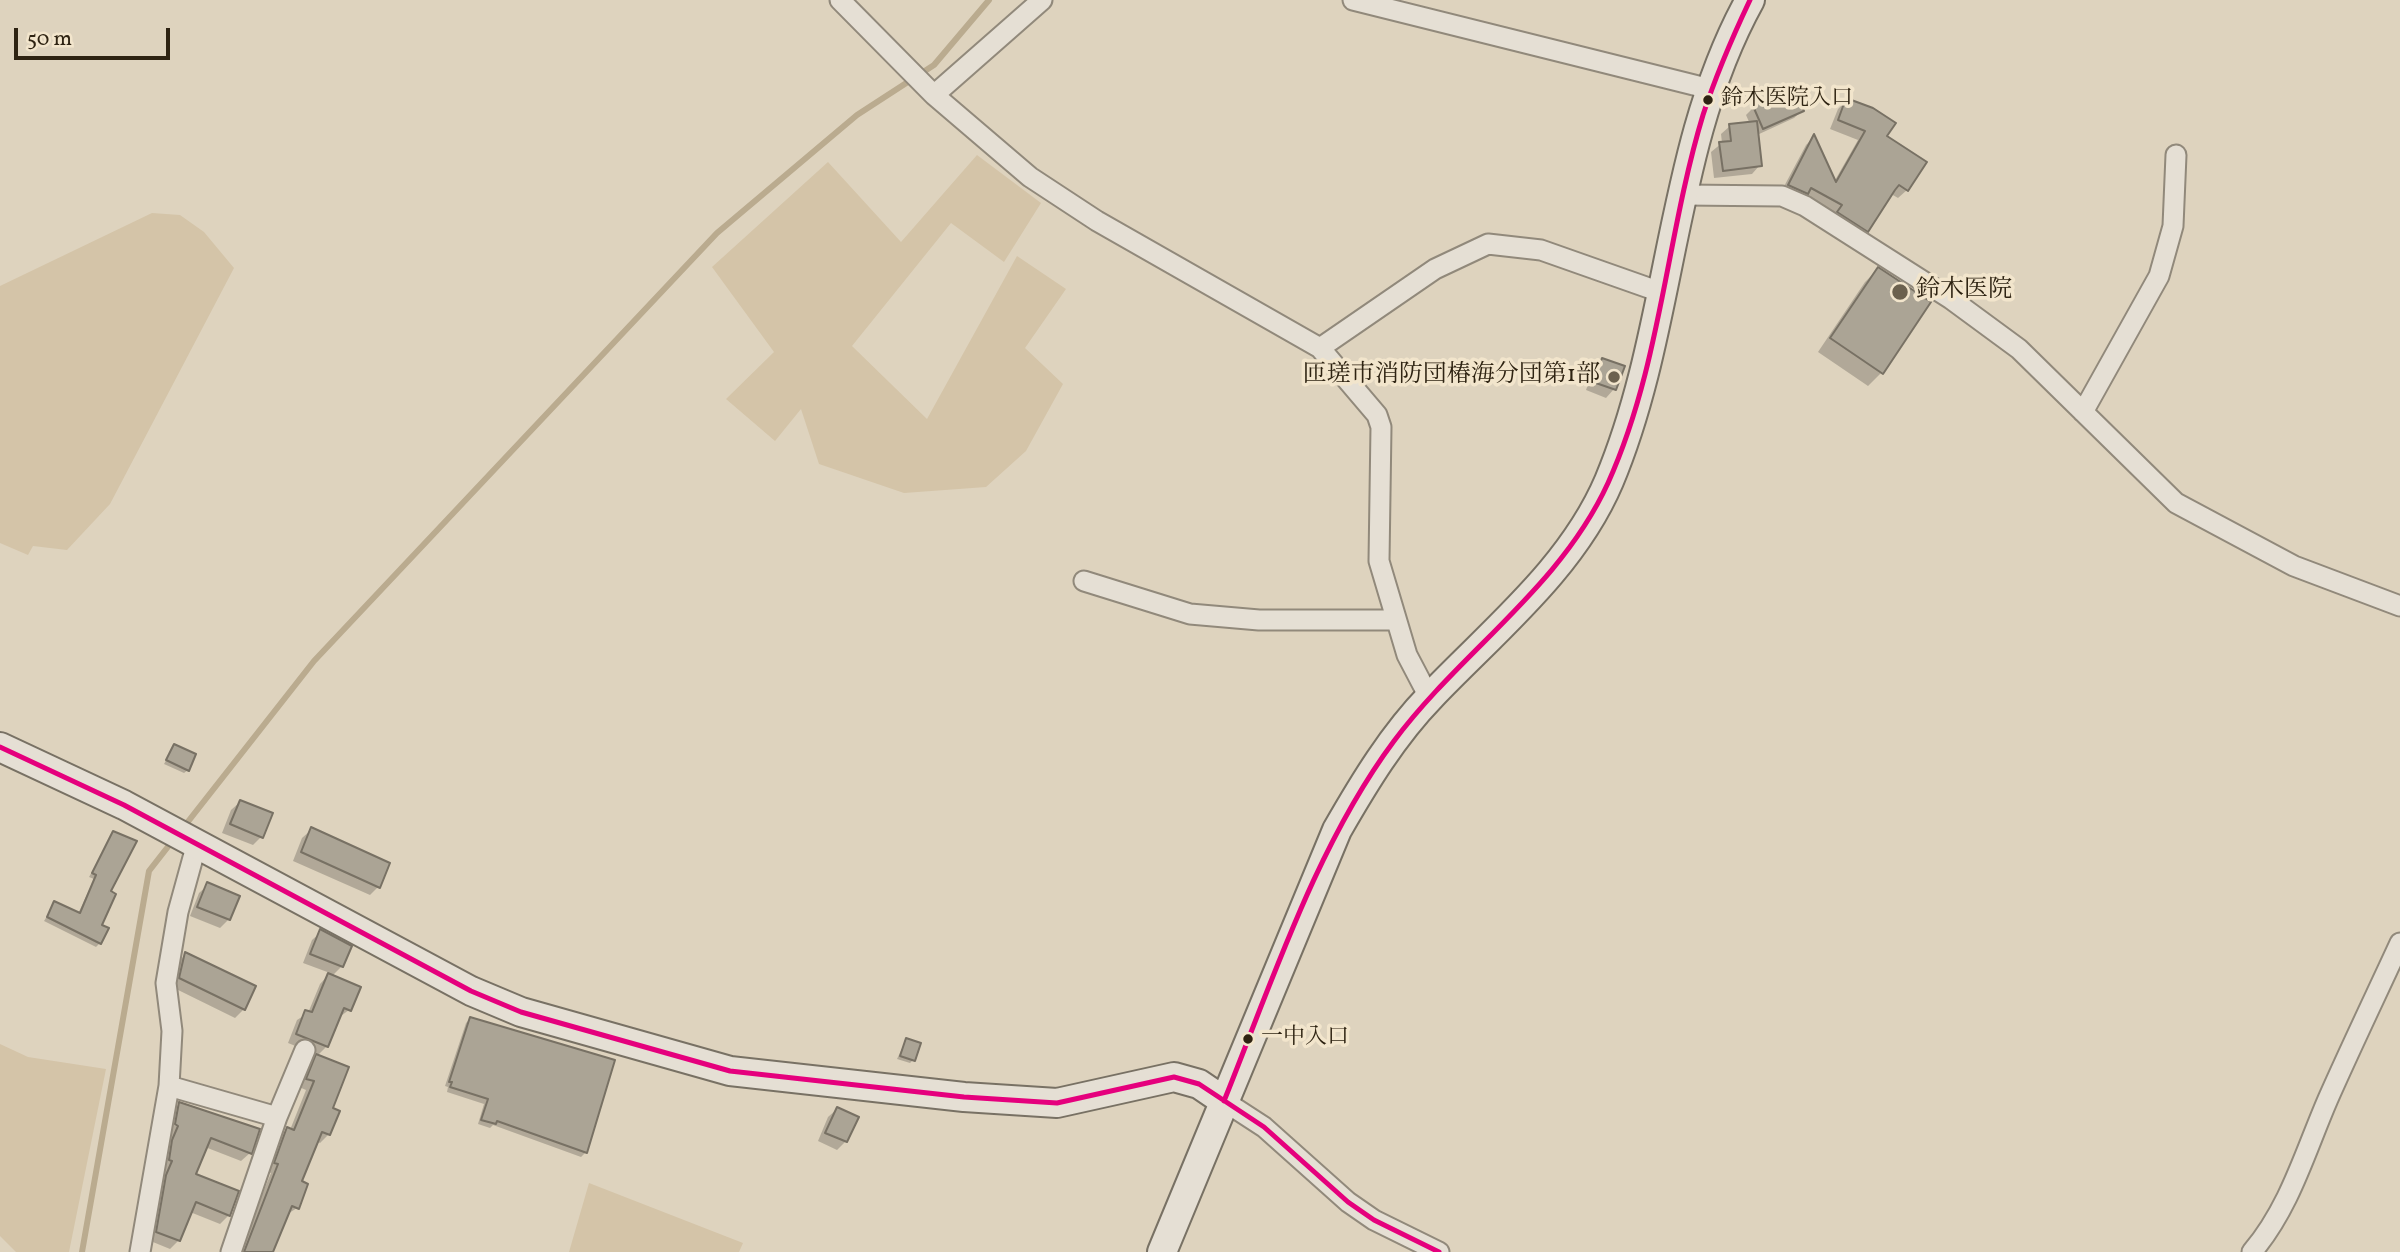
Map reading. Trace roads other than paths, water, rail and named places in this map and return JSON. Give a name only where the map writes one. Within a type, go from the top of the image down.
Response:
[{"type":"street","points":[[840,0],[934,95],[1030,177],[1086,214],[1320,348],[1377,415],[1381,427],[1379,561],[1394,620],[1407,655],[1429,697]]},
{"type":"street","points":[[934,95],[1042,0]]},
{"type":"street","points":[[1353,0],[1710,89]]},
{"type":"street","points":[[1162,1252],[1337,830],[1369,775],[1429,697],[1497,633],[1549,574],[1581,529],[1608,483],[1630,422],[1710,89],[1731,34],[1750,0]]},
{"type":"street","points":[[2083,412],[2159,276],[2172,226],[2176,155]]},
{"type":"street","points":[[1684,195],[1782,196],[1805,206],[1951,299],[2019,349],[2176,503],[2294,566],[2400,607]]},
{"type":"street","points":[[1320,348],[1436,269],[1488,244],[1541,250],[1663,293]]},
{"type":"street","points":[[1084,581],[1190,614],[1259,620],[1394,620]]},
{"type":"street","points":[[0,747],[197,843],[471,991],[521,1012],[730,1071],[964,1097],[1057,1103],[1174,1077],[1199,1084],[1264,1127],[1348,1202],[1374,1220],[1439,1252]]},
{"type":"street","points":[[140,1252],[169,1086],[172,1031],[166,983],[178,912],[197,843]]},
{"type":"street","points":[[2252,1252],[2265,1237],[2294,1187],[2327,1101],[2400,943]]},
{"type":"street","points":[[231,1252],[277,1117],[304,1050]]},
{"type":"street","points":[[169,1086],[277,1117]]},
{"type":"waterway","points":[[183,828],[314,661],[717,233],[857,115],[934,65],[989,0]]},
{"type":"waterway","points":[[82,1252],[149,871],[174,839]]},
{"type":"place","name":"鈴木医院入口","points":[[1708,100]]},
{"type":"place","name":"鈴木医院","points":[[1900,292]]},
{"type":"place","name":"匝瑳市消防団椿海分団第1部","points":[[1614,377]]},
{"type":"place","name":"一中入口","points":[[1248,1039]]}]
